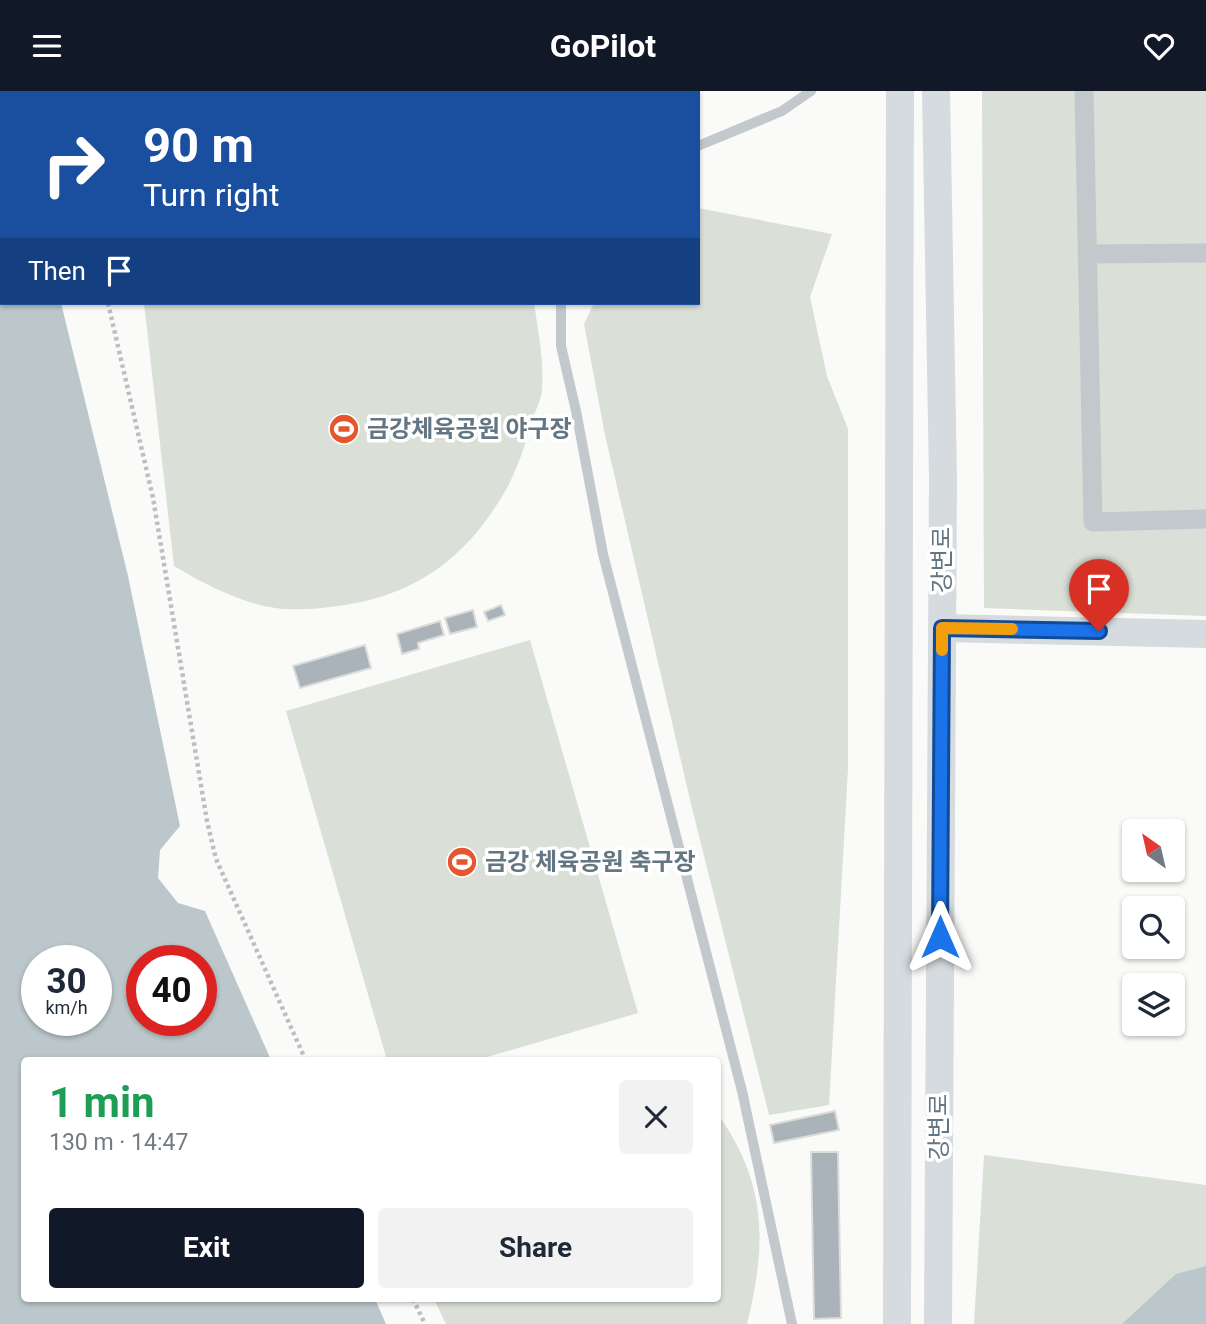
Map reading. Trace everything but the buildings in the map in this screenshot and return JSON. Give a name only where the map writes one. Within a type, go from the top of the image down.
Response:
[{"type":"street","name":"강변로","points":[[897,1324],[900,91]]},
{"type":"street","name":"강변로","points":[[936,91],[943,479],[938,1324]]},
{"type":"street","points":[[1084,91],[1093,522],[1206,519]]},
{"type":"street","points":[[1087,254],[1206,253]]},
{"type":"street","points":[[942,628],[1206,633]]},
{"type":"lane","points":[[700,145],[782,111],[811,91]]},
{"type":"lane","points":[[561,305],[561,346],[603,554],[742,1091],[792,1324]]},
{"type":"path","points":[[108,305],[153,498],[207,821],[216,859],[304,1057]]},
{"type":"path","points":[[414,1302],[425,1324]]},
{"type":"shaded area","points":[[982,91],[1206,91],[1206,616],[984,608]]},
{"type":"shaded area","points":[[700,208],[832,234],[810,297],[827,376],[848,429],[848,769],[829,1105],[769,1115],[691,804],[605,435],[584,324],[593,305],[700,305]]},
{"type":"shaded area","points":[[0,305],[61,305],[128,576],[180,826],[160,850],[158,878],[178,903],[205,911],[270,1057],[21,1057],[21,1302],[376,1302],[386,1324],[0,1324]]},
{"type":"shaded area","name":"금강체육공원 야구장","points":[[144,305],[534,305],[541,356],[541,396],[522,453],[507,488],[474,536],[434,571],[387,595],[360,602],[330,607],[283,609],[265,606],[224,592],[174,566]]},
{"type":"shaded area","name":"금강 체육공원 축구장","points":[[530,640],[638,1013],[487,1057],[386,1057],[286,711]]},
{"type":"shaded area","points":[[721,1119],[746,1165],[758,1215],[758,1267],[747,1324],[446,1324],[435,1302],[721,1302]]},
{"type":"shaded area","points":[[984,1155],[1206,1185],[1206,1324],[974,1324]]},
{"type":"shaded area","points":[[1206,1266],[1206,1324],[1122,1324],[1176,1274]]},
{"type":"slow traffic","points":[[942,650],[942,628],[1012,629]]},
{"type":"place","name":"금강체육공원 야구장","points":[[344,429]]},
{"type":"place","name":"금강 체육공원 축구장","points":[[462,862]]},
{"type":"route","points":[[940,937],[942,628],[1099,631]]}]
